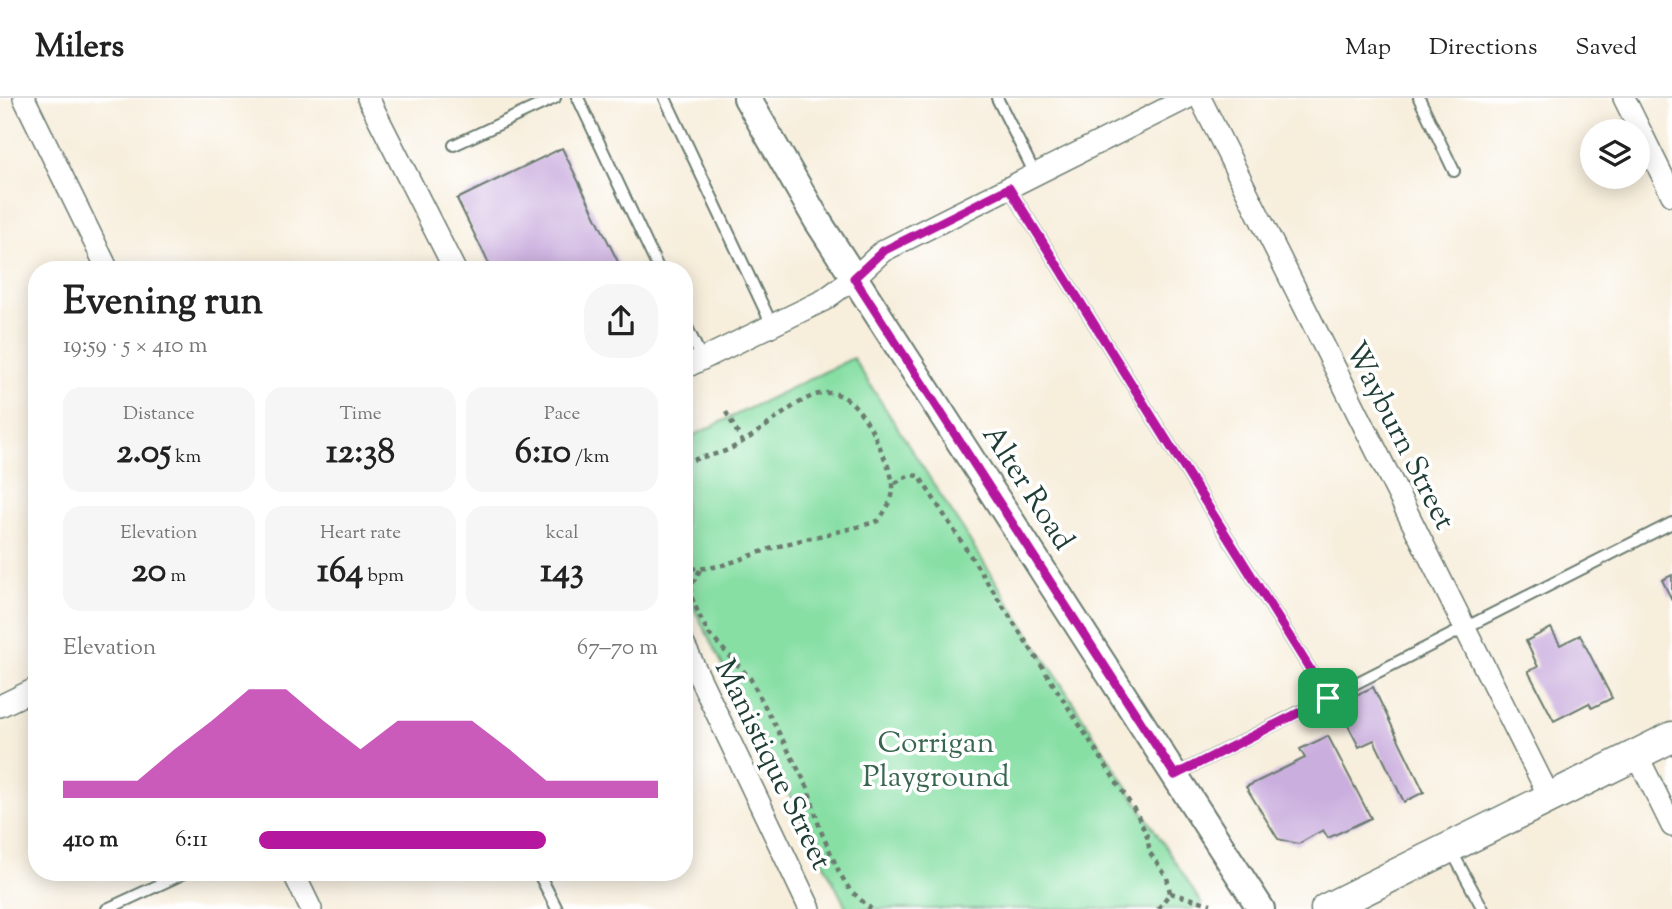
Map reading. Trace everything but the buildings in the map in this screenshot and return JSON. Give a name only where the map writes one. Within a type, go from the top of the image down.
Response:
[{"type":"main road","points":[[1344,905],[1450,848],[1672,737]]},
{"type":"street","points":[[24,98],[104,261]]},
{"type":"street","points":[[368,98],[450,261]]},
{"type":"street","name":"Alter Road","points":[[747,98],[817,220],[1261,909]]},
{"type":"street","points":[[693,363],[824,300],[854,278],[883,251],[1187,98]]},
{"type":"street","name":"Wayburn Street","points":[[1200,98],[1550,798]]},
{"type":"street","points":[[1624,98],[1672,195]]},
{"type":"street","name":"Manistique Street","points":[[693,664],[810,909]]},
{"type":"street","points":[[0,706],[28,692]]},
{"type":"street","points":[[1637,755],[1672,826]]},
{"type":"street","points":[[297,881],[311,909]]},
{"type":"lane","points":[[454,145],[555,98]]},
{"type":"lane","points":[[578,98],[655,261]]},
{"type":"lane","points":[[664,98],[772,325]]},
{"type":"lane","points":[[997,98],[1035,174]]},
{"type":"lane","points":[[1419,98],[1454,171]]},
{"type":"lane","points":[[1009,188],[1328,698]]},
{"type":"lane","points":[[1175,775],[1672,523]]},
{"type":"lane","points":[[1450,848],[1483,909]]},
{"type":"lane","points":[[107,909],[168,881]]},
{"type":"lane","points":[[542,881],[556,909]]},
{"type":"path","points":[[693,461],[723,452],[814,394],[836,393],[847,398],[871,427],[895,483],[889,507],[878,521],[773,548],[732,564],[700,570],[693,569]]},
{"type":"path","points":[[726,412],[742,441]]},
{"type":"path","points":[[895,483],[910,475],[919,475],[1138,814],[1147,836],[1150,853],[1167,877],[1170,893],[1158,909]]},
{"type":"path","points":[[693,582],[700,570]]},
{"type":"path","points":[[693,601],[709,634],[750,678],[808,788],[820,830],[839,872],[850,890],[871,909]]},
{"type":"path","points":[[1170,893],[1211,904]]},
{"type":"green space","name":"Corrigan Playground","points":[[853,358],[1202,904],[1191,909],[847,909],[693,607],[693,436]]},
{"type":"route","points":[[1009,188],[1328,698],[1175,775],[854,278],[883,251],[1009,188]]}]
